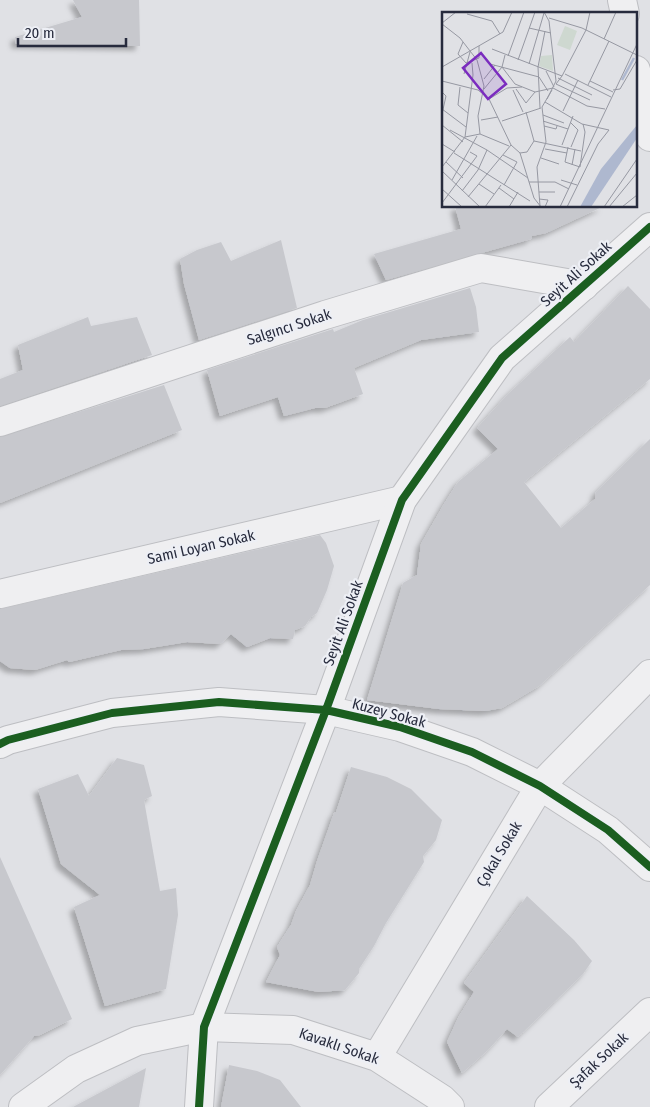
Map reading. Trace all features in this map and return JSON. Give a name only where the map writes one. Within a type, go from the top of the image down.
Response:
[{"type":"street","points":[[638,80],[650,137]]},
{"type":"street","name":"Seyit Ali Sokak","points":[[199,1107],[204,1027],[326,710],[402,500],[502,358],[650,227]]},
{"type":"street","name":"Salgıncı Sokak","points":[[0,422],[325,315],[481,268],[584,286]]},
{"type":"street","name":"Sami Loyan Sokak","points":[[0,594],[402,500]]},
{"type":"street","name":"Çokal Sokak","points":[[377,1057],[540,786],[650,674]]},
{"type":"street","name":"Kuzey Sokak","points":[[3,738],[112,713],[219,702],[326,710],[400,727],[472,752],[540,786],[608,830],[650,867]]},
{"type":"street","name":"Şafak Sokak","points":[[549,1107],[650,1012]]},
{"type":"street","name":"Kavaklı Sokak","points":[[23,1107],[76,1069],[138,1041],[204,1027],[292,1030],[377,1057],[442,1099],[450,1107]]},
{"type":"building","points":[[73,0],[139,0],[140,46],[16,44],[15,37],[82,17]]},
{"type":"building","points":[[456,208],[600,208],[546,233],[532,236],[531,239],[386,280],[374,254],[461,229]]},
{"type":"building","points":[[281,240],[297,308],[199,340],[184,284],[180,259],[197,250],[221,242],[231,261]]},
{"type":"building","points":[[628,286],[650,309],[650,379],[524,482],[561,528],[595,499],[596,492],[650,439],[650,585],[539,686],[502,708],[485,711],[439,709],[367,700],[403,583],[417,575],[421,544],[458,482],[498,449],[477,428],[508,394],[570,337],[574,342]]},
{"type":"building","points":[[470,288],[476,307],[479,332],[421,340],[354,368],[363,394],[325,408],[315,408],[284,416],[278,397],[220,416],[207,370],[333,329],[334,332],[363,320]]},
{"type":"building","points":[[88,317],[91,326],[137,317],[152,355],[0,406],[0,379],[23,370],[18,345]]},
{"type":"building","points":[[164,385],[182,430],[0,503],[0,437]]},
{"type":"building","points":[[320,535],[326,543],[334,566],[327,590],[317,613],[311,617],[305,626],[295,630],[293,639],[270,638],[247,647],[231,634],[220,644],[187,642],[144,649],[121,650],[69,662],[67,660],[35,670],[10,668],[0,661],[0,609]]},
{"type":"building","points":[[117,758],[144,765],[152,796],[144,800],[160,891],[176,888],[178,915],[166,989],[105,1006],[74,907],[100,895],[61,864],[38,789],[78,774],[89,796]]},
{"type":"building","points":[[351,767],[387,777],[411,789],[442,820],[436,840],[423,856],[424,862],[359,969],[359,973],[345,990],[319,992],[266,982],[280,955],[277,947],[291,925],[310,885]]},
{"type":"building","points":[[0,857],[72,1019],[40,1035],[34,1036],[0,1075]]},
{"type":"building","points":[[527,896],[574,940],[592,961],[583,974],[518,1037],[507,1029],[488,1050],[462,1073],[447,1042],[458,1018],[474,992],[464,983]]},
{"type":"building","points":[[229,1065],[257,1071],[280,1080],[301,1107],[221,1107]]},
{"type":"building","points":[[146,1068],[139,1107],[73,1107]]},
{"type":"cycle path","points":[[199,1107],[204,1027],[326,710],[402,500],[502,358],[650,227]]},
{"type":"cycle path","points":[[0,744],[8,740],[112,713],[219,702],[326,710],[400,727],[472,752],[540,786],[608,830],[650,867]]}]
